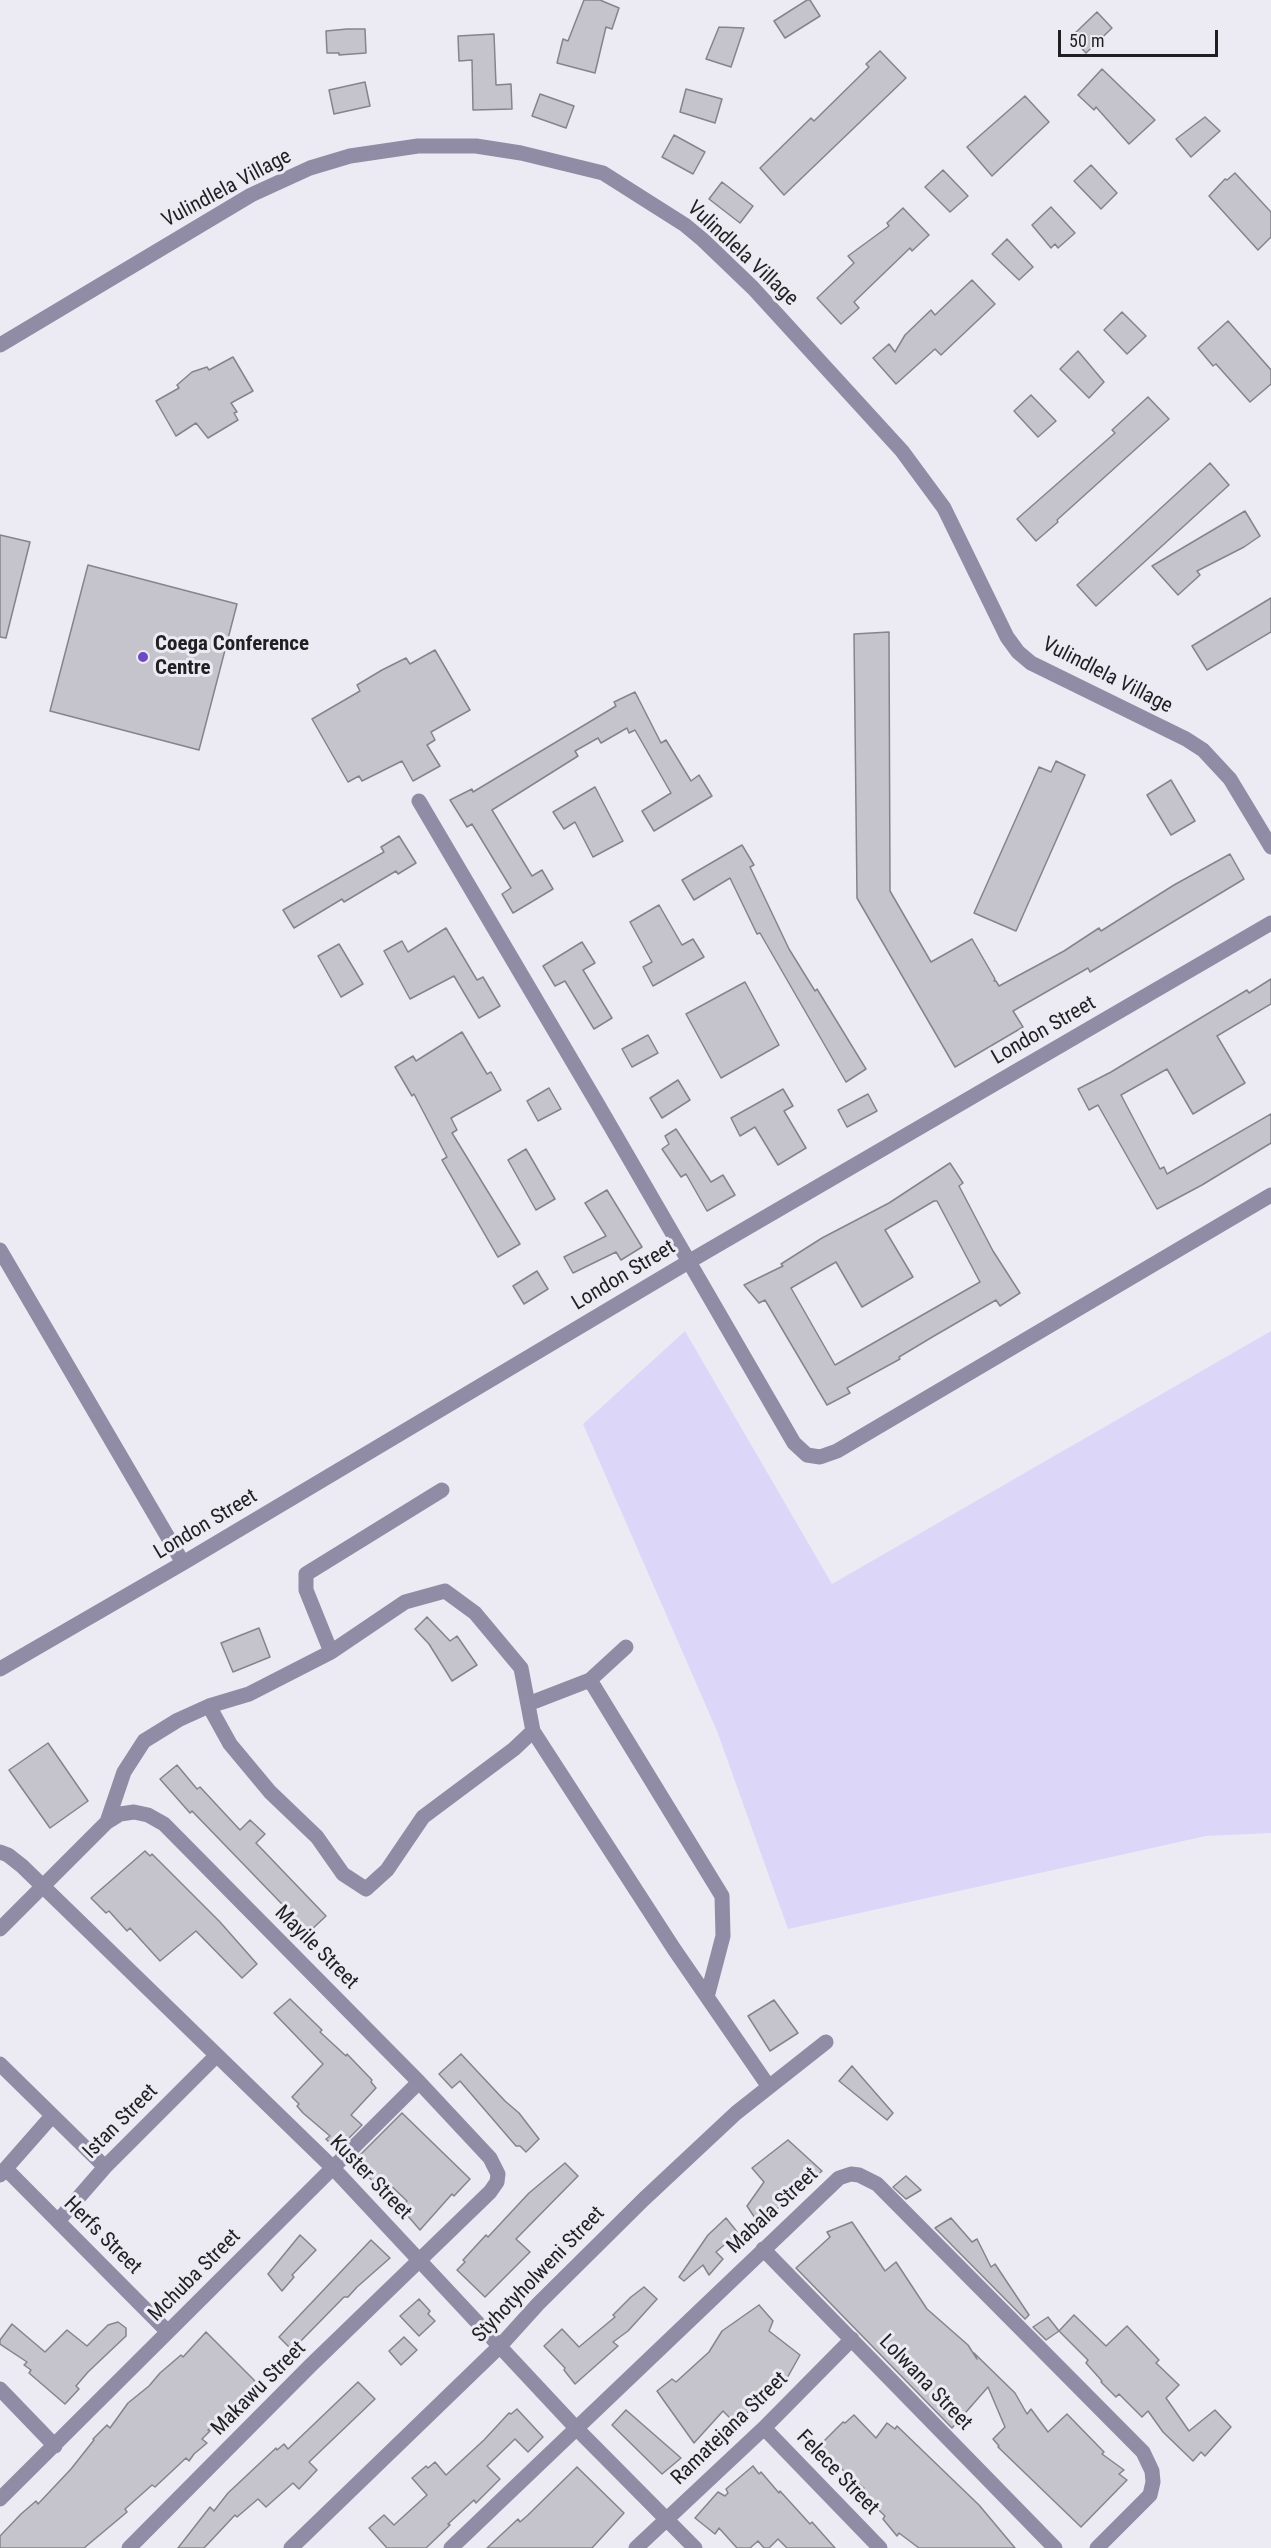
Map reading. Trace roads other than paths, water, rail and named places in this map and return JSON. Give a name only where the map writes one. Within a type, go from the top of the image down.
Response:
[{"type":"street","name":"Vulindlela Village","points":[[0,345],[251,195],[310,168],[350,156],[418,146],[476,146],[521,153],[603,173],[685,225],[703,240],[753,288],[902,451],[945,508],[1007,637],[1018,652],[1031,663],[1186,739],[1203,750],[1230,778],[1271,847]]},
{"type":"street","points":[[419,801],[690,1261],[794,1443],[807,1455],[820,1457],[837,1450],[1271,1195]]},
{"type":"street","name":"London Street","points":[[0,1669],[183,1563],[690,1261],[1271,923]]},
{"type":"street","points":[[0,1250],[183,1563]]},
{"type":"street","points":[[331,1652],[306,1590],[306,1574],[442,1490]]},
{"type":"street","points":[[107,1821],[124,1772],[144,1741],[178,1720],[209,1706],[249,1694],[331,1652],[405,1602],[445,1591],[475,1613],[521,1668],[533,1731],[707,1997],[769,2086]]},
{"type":"street","points":[[528,1704],[590,1680],[626,1647]]},
{"type":"street","points":[[590,1680],[722,1896],[723,1936],[707,1997]]},
{"type":"street","points":[[209,1706],[230,1744],[270,1792],[317,1838],[343,1874],[366,1889],[387,1870],[423,1817],[514,1749],[533,1731]]},
{"type":"street","name":"Mayile Street","points":[[0,1929],[107,1821],[120,1814],[134,1812],[148,1815],[164,1824],[419,2082],[490,2158],[498,2174],[497,2182],[490,2192],[420,2261]]},
{"type":"street","name":"Kuster Street","points":[[0,1852],[22,1866],[41,1887],[333,2168],[576,2428],[695,2548]]},
{"type":"street","name":"Styhotyholweni Street","points":[[291,2548],[500,2346],[538,2304],[635,2207],[736,2113],[826,2042]]},
{"type":"street","name":"Istan Street","points":[[58,2221],[105,2167],[216,2056]]},
{"type":"street","points":[[0,2064],[105,2167]]},
{"type":"street","name":"Mchuba Street","points":[[0,2499],[419,2082]]},
{"type":"street","points":[[3,2172],[52,2116]]},
{"type":"street","name":"Herfs Street","points":[[3,2172],[58,2221],[168,2332]]},
{"type":"street","name":"Mabala Street","points":[[451,2548],[763,2249],[839,2178],[851,2174],[860,2175],[877,2184],[1143,2452],[1152,2471],[1153,2482],[1150,2495],[1097,2548]]},
{"type":"street","name":"Lolwana Street","points":[[763,2249],[1055,2548]]},
{"type":"street","name":"Makawu Street","points":[[129,2548],[311,2365],[420,2261]]},
{"type":"street","name":"Ramatejana Street","points":[[636,2548],[764,2428],[852,2338]]},
{"type":"street","points":[[0,2390],[55,2446]]},
{"type":"street","name":"Felece Street","points":[[764,2428],[880,2548]]},
{"type":"place","name":"Coega Conference Centre","points":[[143,657]]}]
